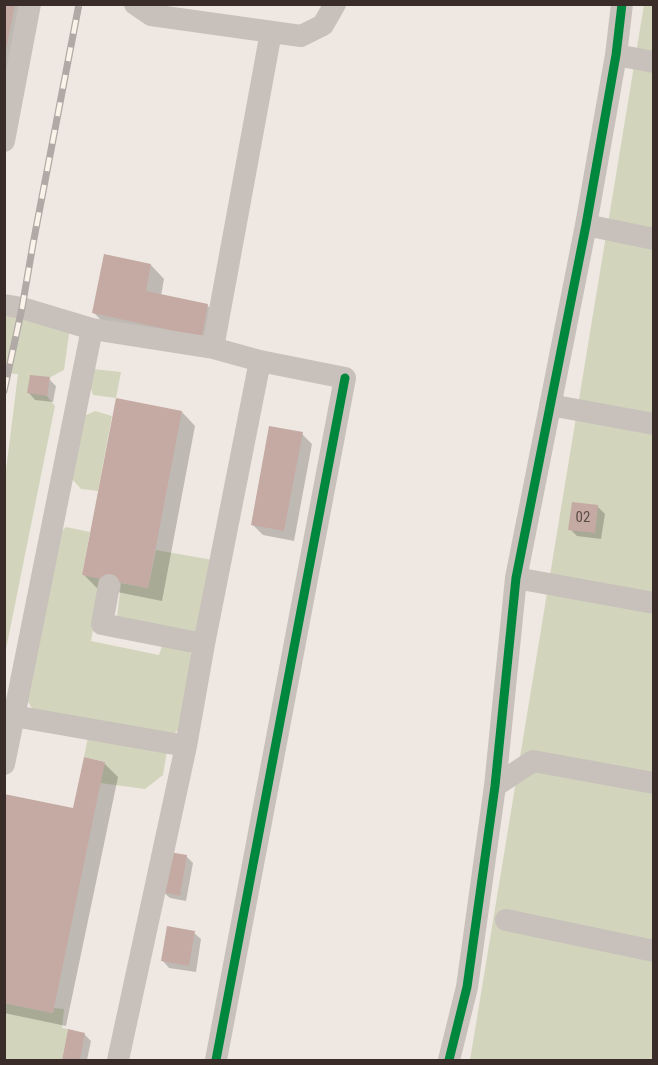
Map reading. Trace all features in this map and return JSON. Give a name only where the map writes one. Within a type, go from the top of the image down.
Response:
[{"type":"street","points":[[4,141],[30,4]]},
{"type":"street","points":[[135,4],[151,15],[301,36],[323,25],[335,4]]},
{"type":"street","points":[[449,1060],[467,987],[495,786],[516,578],[586,225],[616,55],[622,4]]},
{"type":"street","points":[[213,348],[270,32]]},
{"type":"street","points":[[616,55],[654,62]]},
{"type":"street","points":[[586,225],[654,239]]},
{"type":"street","points":[[4,305],[22,308],[92,329],[213,348],[260,361],[345,378],[216,1060]]},
{"type":"street","points":[[4,764],[92,329]]},
{"type":"street","points":[[118,1060],[186,746],[260,361]]},
{"type":"street","points":[[550,405],[654,424]]},
{"type":"street","points":[[516,578],[654,603]]},
{"type":"street","points":[[109,585],[102,624],[204,644]]},
{"type":"street","points":[[14,717],[186,746]]},
{"type":"street","points":[[495,786],[533,761],[654,783]]},
{"type":"street","points":[[506,920],[654,951]]},
{"type":"green space","points":[[644,5],[653,5],[653,1060],[470,1060]]},
{"type":"green space","points":[[5,316],[70,327],[64,370],[49,378],[47,396],[55,406],[5,654],[4,486],[18,374],[5,373]]},
{"type":"green space","points":[[93,369],[121,372],[116,398],[93,395],[89,383]]},
{"type":"green space","points":[[95,411],[112,416],[98,491],[81,489],[70,477],[82,417]]},
{"type":"green space","points":[[66,527],[90,532],[82,575],[102,579],[91,641],[159,655],[162,646],[189,651],[196,661],[182,728],[170,736],[33,710],[27,700],[59,534]]},
{"type":"green space","points":[[156,550],[213,560],[200,632],[117,617],[121,583],[148,588]]},
{"type":"green space","points":[[88,737],[167,751],[163,775],[145,789],[100,783],[105,762],[84,757]]},
{"type":"green space","points":[[4,1003],[53,1013],[54,1008],[64,1009],[62,1028],[68,1029],[62,1060],[5,1060]]},
{"type":"building","points":[[4,4],[15,4],[6,51],[4,51]]},
{"type":"building","points":[[104,254],[151,264],[146,291],[208,304],[202,337],[92,313]]},
{"type":"building","points":[[30,375],[50,377],[47,396],[27,393]]},
{"type":"building","points":[[116,398],[182,411],[148,588],[82,575]]},
{"type":"building","points":[[269,426],[303,432],[284,531],[251,525]]},
{"type":"building","points":[[572,502],[598,505],[595,533],[568,530]]},
{"type":"building","points":[[84,757],[105,762],[53,1013],[4,1003],[4,794],[73,808]]},
{"type":"building","points":[[169,852],[187,855],[180,896],[162,892]]},
{"type":"building","points":[[167,926],[195,931],[189,966],[161,961]]},
{"type":"building","points":[[68,1029],[85,1033],[80,1060],[62,1060]]},
{"type":"railway","points":[[4,391],[22,308],[79,4]]},
{"type":"cycle path","points":[[449,1060],[467,987],[495,786],[516,578],[586,225],[616,55],[622,4]]},
{"type":"cycle path","points":[[216,1060],[345,378]]}]
